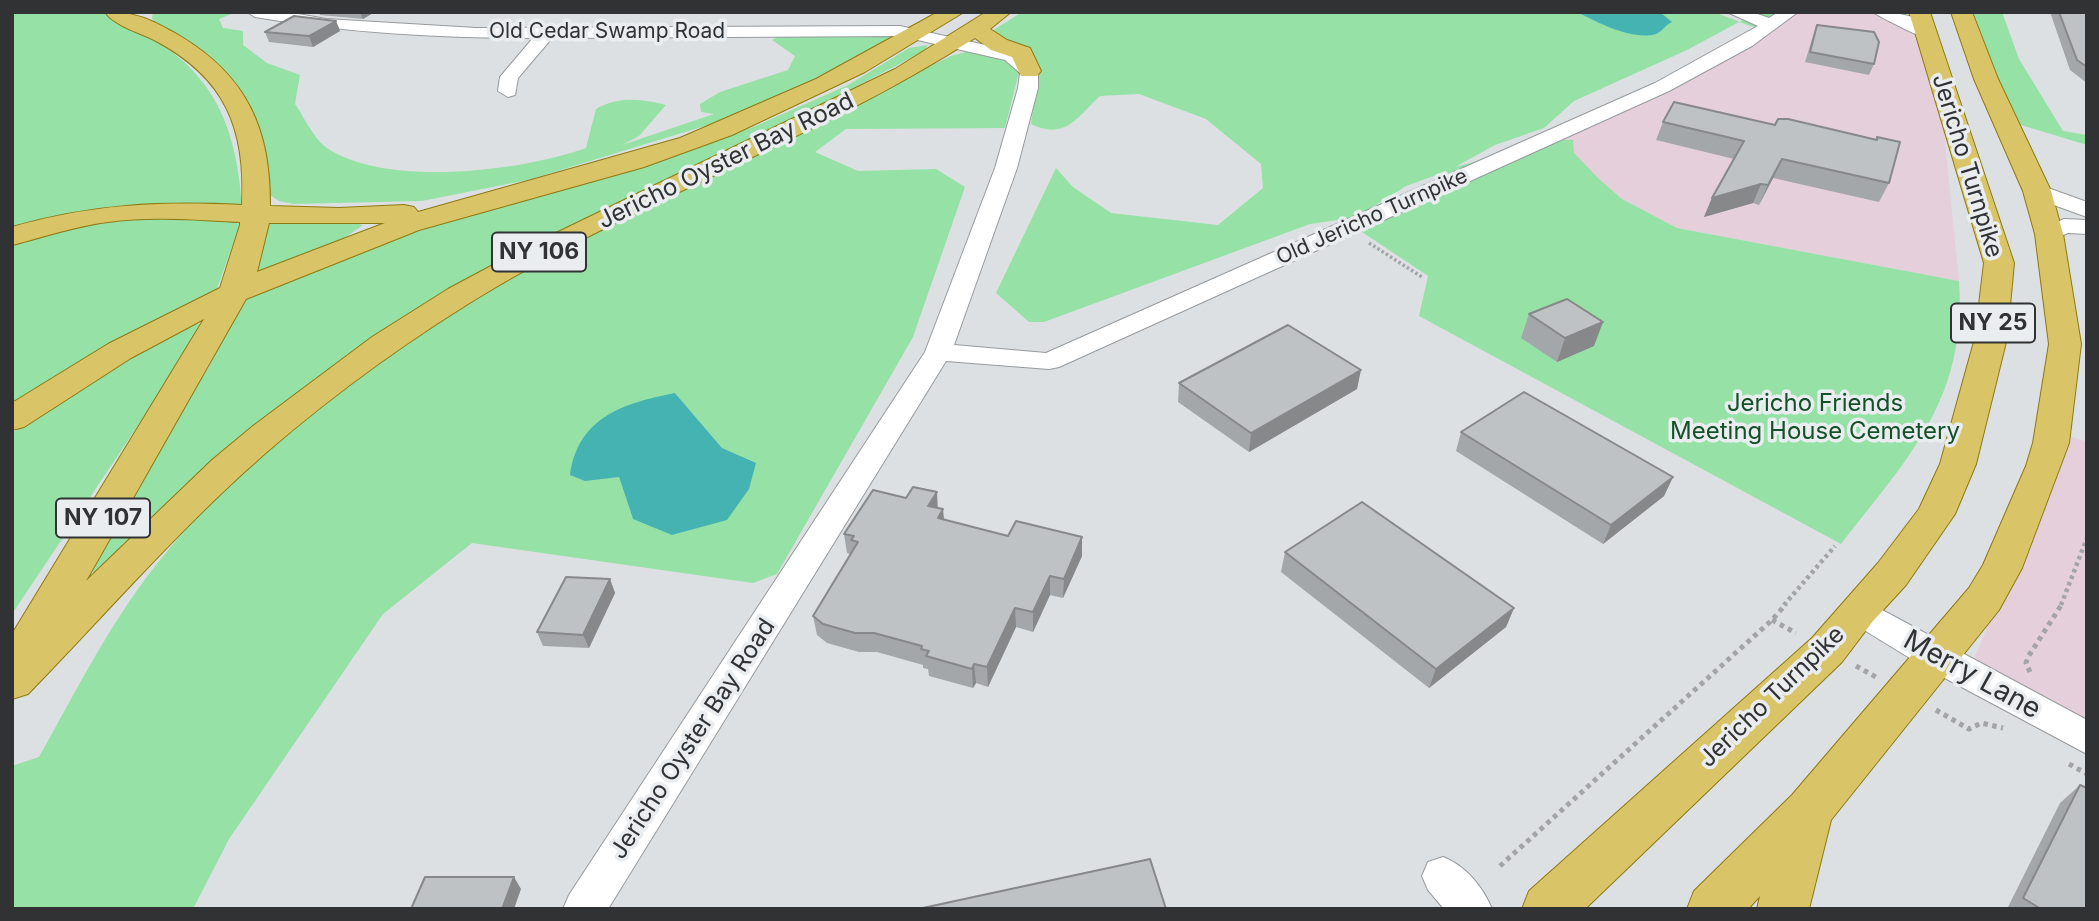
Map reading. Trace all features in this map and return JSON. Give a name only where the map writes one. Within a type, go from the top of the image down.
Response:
[{"type":"main road","name":"NY 107","points":[[12,672],[194,364],[233,291],[251,242],[258,187],[257,171],[250,138],[237,102],[219,77],[198,56],[153,22],[115,12]]},
{"type":"main road","name":"Jericho Oyster Bay Road","points":[[12,681],[225,469],[266,433],[384,344],[459,296],[533,255],[903,74],[963,28],[1001,12]]},
{"type":"main road","name":"Jericho Turnpike","points":[[1713,909],[1809,810],[1938,658],[1984,599],[2002,568],[2051,443],[2065,344],[2049,234],[2037,191],[1986,79],[1961,12]]},
{"type":"main road","name":"Jericho Turnpike","points":[[1548,909],[1827,650],[1858,610],[1892,574],[1936,514],[1958,464],[1992,338],[1998,263],[1923,23]]},
{"type":"main road","name":"Jericho Oyster Bay Road","points":[[12,419],[111,356],[233,291],[333,249],[471,205],[687,144],[777,108],[918,34],[963,28]]},
{"type":"main road","points":[[12,236],[96,216],[140,211],[385,215],[471,205]]},
{"type":"main road","points":[[1783,909],[1809,810]]},
{"type":"street","name":"Old Cedar Swamp Road","points":[[256,12],[326,24],[444,31],[547,33],[879,30],[918,34]]},
{"type":"street","points":[[444,31],[458,12]]},
{"type":"street","points":[[1735,12],[1781,18]]},
{"type":"street","points":[[1881,12],[1923,23]]},
{"type":"street","name":"Old Jericho Turnpike","points":[[938,352],[1049,361],[1661,87],[1746,42],[1781,18]]},
{"type":"street","name":"Jericho Oyster Bay Road","points":[[584,909],[938,352],[1006,168],[1028,88],[1029,71],[1011,56],[963,28]]},
{"type":"street","points":[[508,91],[509,77],[547,33]]},
{"type":"street","points":[[2037,191],[2087,210]]},
{"type":"street","points":[[2049,234],[2064,226],[2087,227]]},
{"type":"street","name":"Merry Lane","points":[[1858,610],[1938,658],[2076,750]]},
{"type":"street","points":[[1443,876],[1471,909]]},
{"type":"path","points":[[1348,229],[1422,277]]},
{"type":"path","points":[[2033,675],[2027,668],[2028,656],[2061,606],[2087,538]]},
{"type":"path","points":[[1500,866],[1772,620],[1835,545]]},
{"type":"path","points":[[1772,620],[1969,729],[1975,723],[1985,723],[2010,733]]},
{"type":"path","points":[[2076,750],[2087,774]]},
{"type":"shaded area","points":[[1792,12],[1878,12],[1924,33],[1940,92],[1959,281],[1677,228],[1622,199],[1575,159],[1541,143]]},
{"type":"shaded area","points":[[2069,436],[2087,442],[2087,747],[1964,682]]},
{"type":"green space","points":[[78,10],[105,13],[167,48],[188,65],[217,104],[227,127],[239,177],[242,205],[164,203],[89,210],[12,228],[12,12]]},
{"type":"green space","points":[[153,12],[236,12],[219,19],[223,28],[243,31],[243,45],[267,63],[300,75],[295,104],[322,144],[352,160],[383,168],[418,172],[491,169],[586,148],[596,109],[622,100],[666,105],[639,136],[622,145],[714,114],[701,112],[700,104],[720,92],[788,70],[795,56],[772,40],[781,34],[887,34],[893,41],[864,60],[721,121],[528,180],[422,201],[293,204],[279,201],[268,194],[232,87],[159,32],[152,18]]},
{"type":"green space","name":"Jericho Friends Meeting House Cemetery","points":[[1022,12],[1577,12],[1618,30],[1640,35],[1660,32],[1660,29],[1671,22],[1660,12],[1714,12],[1740,22],[1752,12],[1792,12],[1765,31],[1739,22],[1687,50],[1574,101],[1544,128],[1495,145],[1455,167],[1555,140],[1573,140],[1574,153],[1622,199],[1677,228],[1959,281],[1959,323],[1953,360],[1943,393],[1910,454],[1841,544],[1419,316],[1428,276],[1362,232],[1361,227],[1441,181],[1442,173],[1406,186],[1357,217],[1310,224],[1044,322],[1029,322],[996,293],[1056,168],[1073,187],[1111,213],[1218,225],[1263,188],[1261,164],[1206,119],[1139,94],[1100,96],[1078,118],[1062,128],[1053,130],[1031,124],[1039,64],[1034,56],[996,40],[992,31]]},
{"type":"green space","points":[[1965,12],[2002,12],[2019,59],[2063,131],[2087,135],[2087,145],[2021,125]]},
{"type":"green space","points":[[928,45],[924,51],[772,131],[454,288],[98,572],[86,571],[139,473],[209,367],[244,294],[342,256],[428,228],[663,161],[758,125],[848,85],[909,48]]},
{"type":"green space","points":[[966,52],[989,53],[1003,57],[1015,65],[1019,72],[1005,128],[846,129],[815,152],[858,171],[936,169],[965,187],[913,337],[777,574],[753,583],[472,543],[383,614],[229,839],[193,909],[12,909],[12,766],[39,757],[94,659],[139,587],[234,479],[323,402],[420,333],[524,270],[631,212],[951,56]],"holes":[[[675,393],[722,448],[633,519],[619,477]]]},
{"type":"green space","points":[[144,217],[241,221],[216,292],[12,408],[12,242],[90,221]]},
{"type":"green space","points":[[270,222],[351,222],[363,225],[337,243],[254,275],[266,225]]},
{"type":"green space","points":[[190,321],[200,324],[179,364],[12,614],[12,434],[29,420]]},
{"type":"water","points":[[1577,12],[1660,12],[1672,22],[1656,34],[1636,35],[1594,21]]},
{"type":"water","points":[[675,393],[722,448],[756,463],[749,489],[727,520],[672,535],[633,519],[619,477],[585,481],[570,475],[575,455],[593,426],[621,408]]},
{"type":"building","points":[[2059,12],[2087,12],[2087,67],[2077,60]]},
{"type":"building","points":[[294,16],[336,21],[309,36],[265,32]]},
{"type":"building","points":[[1817,25],[1874,32],[1879,42],[1874,64],[1810,52]]},
{"type":"building","points":[[1674,102],[1775,125],[1778,119],[1788,119],[1877,140],[1877,137],[1900,142],[1889,183],[1782,159],[1768,185],[1761,184],[1712,198],[1744,141],[1663,122]]},
{"type":"building","points":[[1567,299],[1603,322],[1565,338],[1529,314]]},
{"type":"building","points":[[1288,325],[1361,370],[1251,433],[1179,383]]},
{"type":"building","points":[[1524,392],[1673,477],[1611,525],[1461,432]]},
{"type":"building","points":[[913,487],[937,492],[928,506],[943,509],[938,518],[1008,536],[1016,521],[1082,537],[1064,579],[1050,576],[1033,612],[1015,608],[987,667],[974,664],[972,669],[926,656],[929,651],[921,649],[922,646],[874,633],[855,633],[823,624],[813,616],[858,542],[851,540],[854,536],[844,534],[873,490],[906,498]]},
{"type":"building","points":[[1362,502],[1514,608],[1436,669],[1285,552]]},
{"type":"building","points":[[566,577],[610,579],[583,635],[537,632]]},
{"type":"building","points":[[2080,785],[2087,788],[2087,909],[2041,909],[2023,898]]},
{"type":"building","points":[[1150,859],[1166,909],[918,909]]},
{"type":"building","points":[[425,877],[514,877],[502,909],[411,909]]}]
